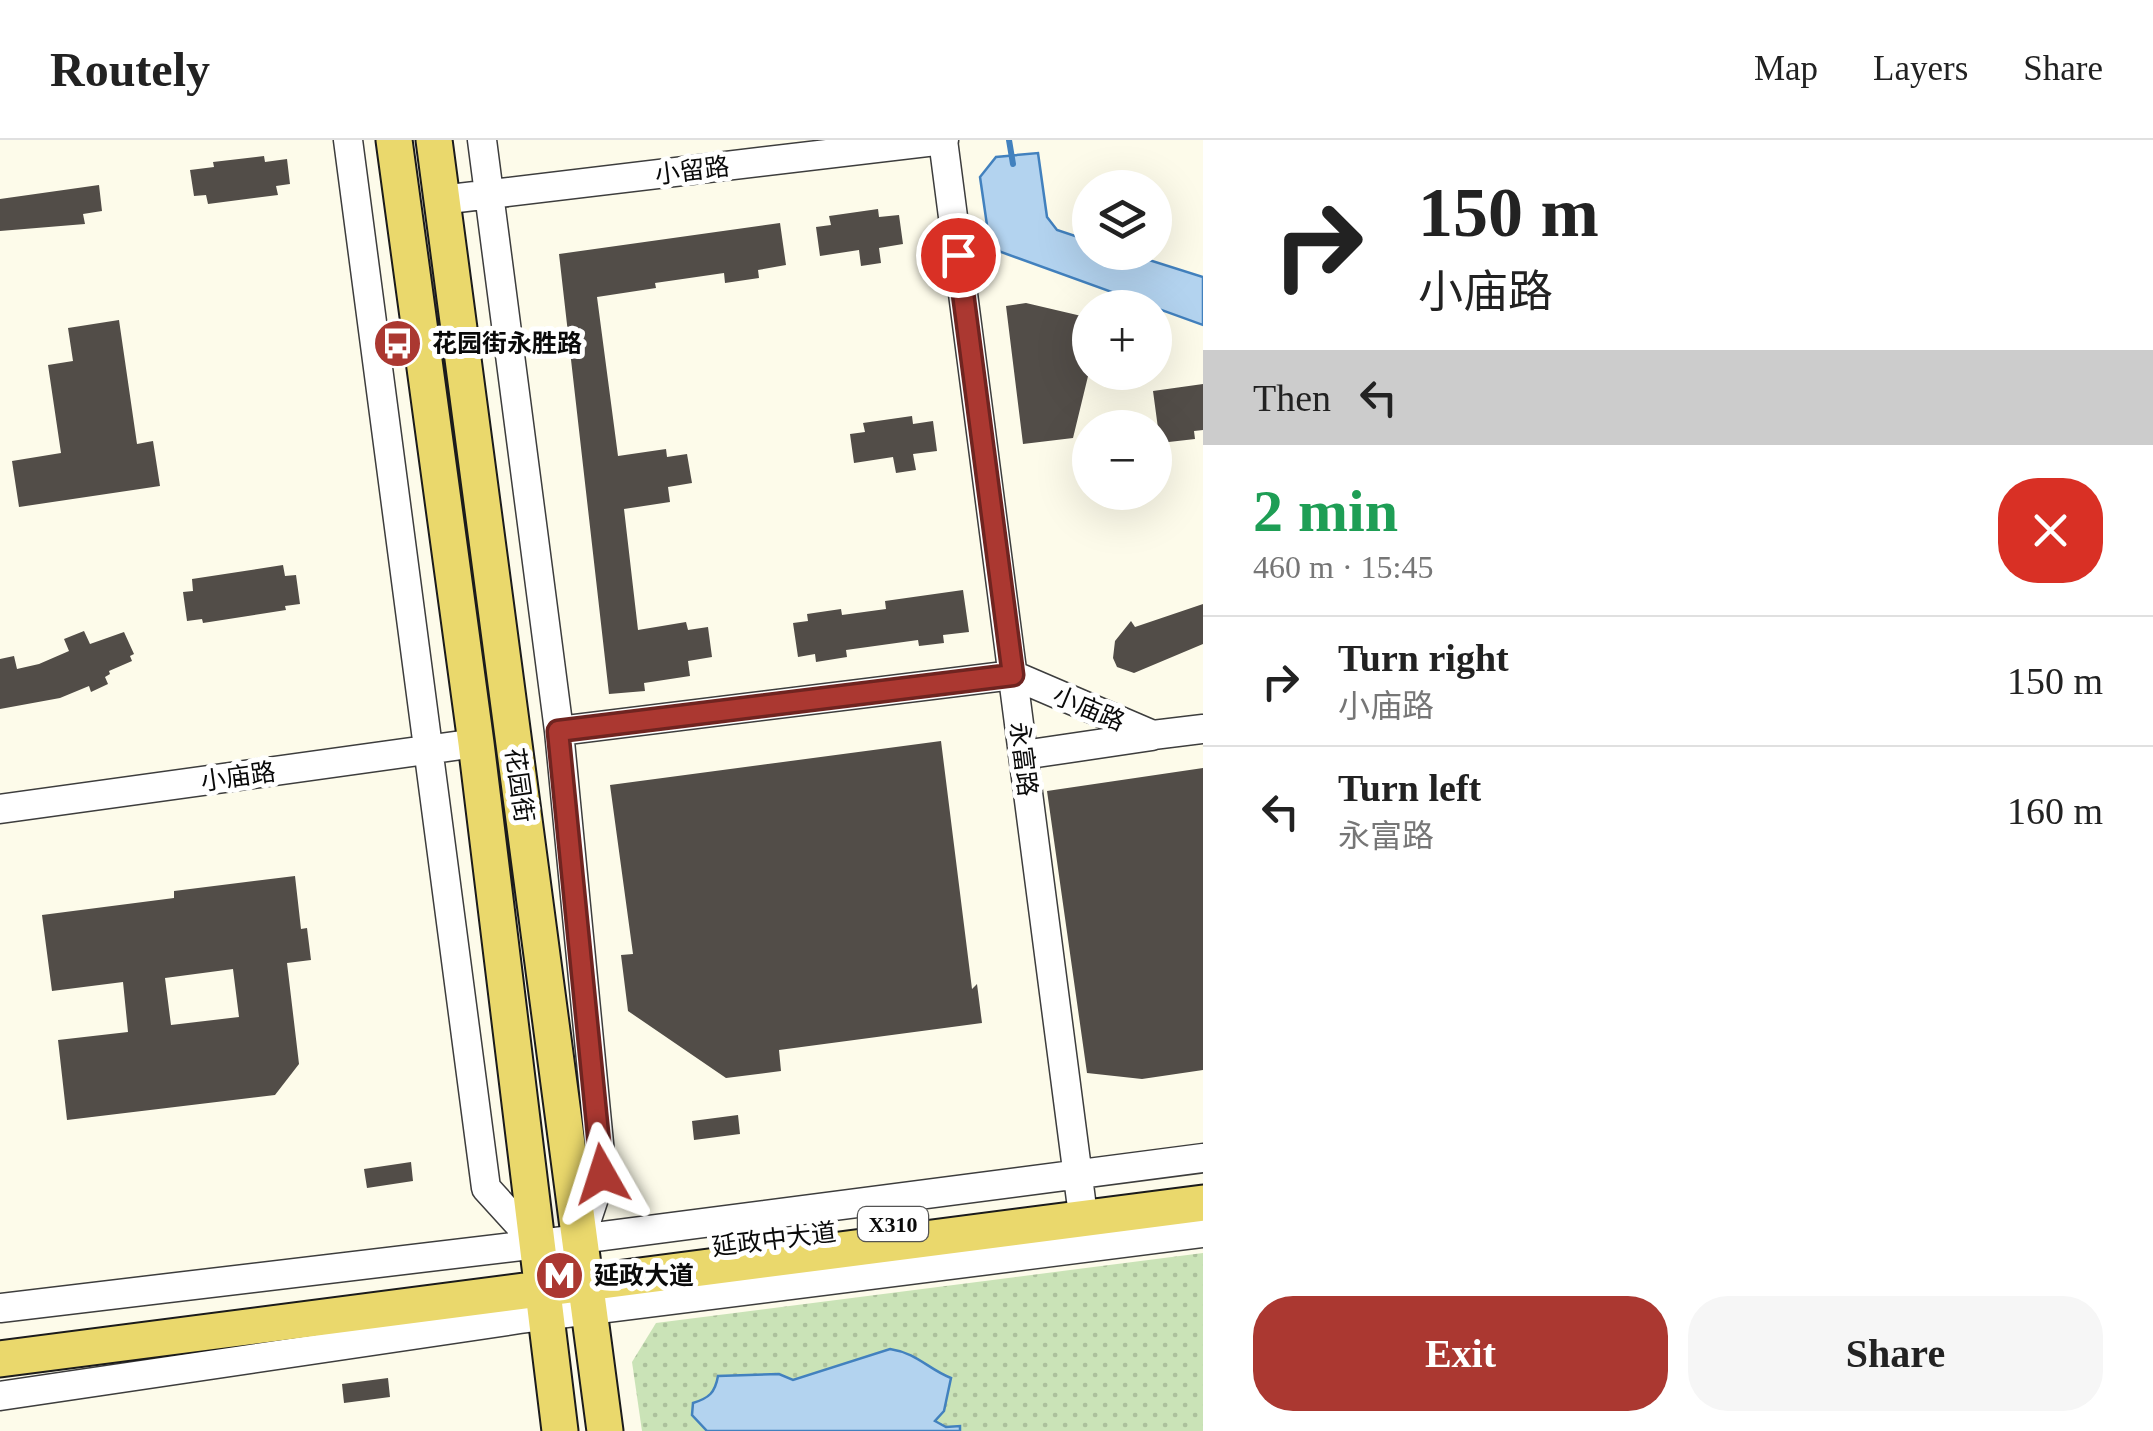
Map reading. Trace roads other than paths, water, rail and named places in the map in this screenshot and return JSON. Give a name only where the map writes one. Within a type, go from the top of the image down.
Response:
[{"type":"main road","name":"花园街","points":[[394,140],[476,743],[560,1431]]},
{"type":"main road","name":"花园街","points":[[434,140],[604,1431]]},
{"type":"main road","name":"延政中大道","points":[[585,1274],[1079,1187],[1203,1186]]},
{"type":"main road","name":"延政中大道","points":[[585,1274],[1203,1203]]},
{"type":"main road","name":"X310","points":[[0,1338],[585,1274]]},
{"type":"main road","name":"X310","points":[[0,1359],[541,1279]]},
{"type":"street","points":[[348,140],[486,1188],[541,1279]]},
{"type":"street","points":[[482,140],[558,731],[602,1174],[585,1274]]},
{"type":"street","name":"小留路","points":[[441,200],[943,140]]},
{"type":"street","name":"永富路","points":[[943,140],[1079,1187]]},
{"type":"street","points":[[558,731],[1013,675]]},
{"type":"street","name":"小庙路","points":[[1013,675],[1153,736],[1203,728]]},
{"type":"street","points":[[1023,755],[1153,736]]},
{"type":"street","name":"小庙路","points":[[0,809],[476,743]]},
{"type":"street","points":[[1079,1187],[1203,1158]]},
{"type":"street","points":[[0,1308],[541,1279],[1203,1233]]},
{"type":"street","points":[[0,1396],[541,1279]]},
{"type":"water","points":[[1038,153],[1047,217],[1057,230],[1072,235],[1072,270],[1172,267],[1203,277],[1203,325],[1172,314],[1172,290],[1106,290],[1001,252],[989,239],[980,177],[996,157]]},
{"type":"water","points":[[890,1349],[908,1354],[951,1378],[944,1411],[935,1421],[946,1427],[960,1426],[960,1431],[707,1431],[692,1415],[693,1403],[710,1394],[718,1376],[779,1374],[793,1380]]},
{"type":"waterway","points":[[1009,140],[1013,164]]},
{"type":"place","name":"花园街永胜路","points":[[397,343]]},
{"type":"place","name":"延政大道","points":[[559,1275]]}]
